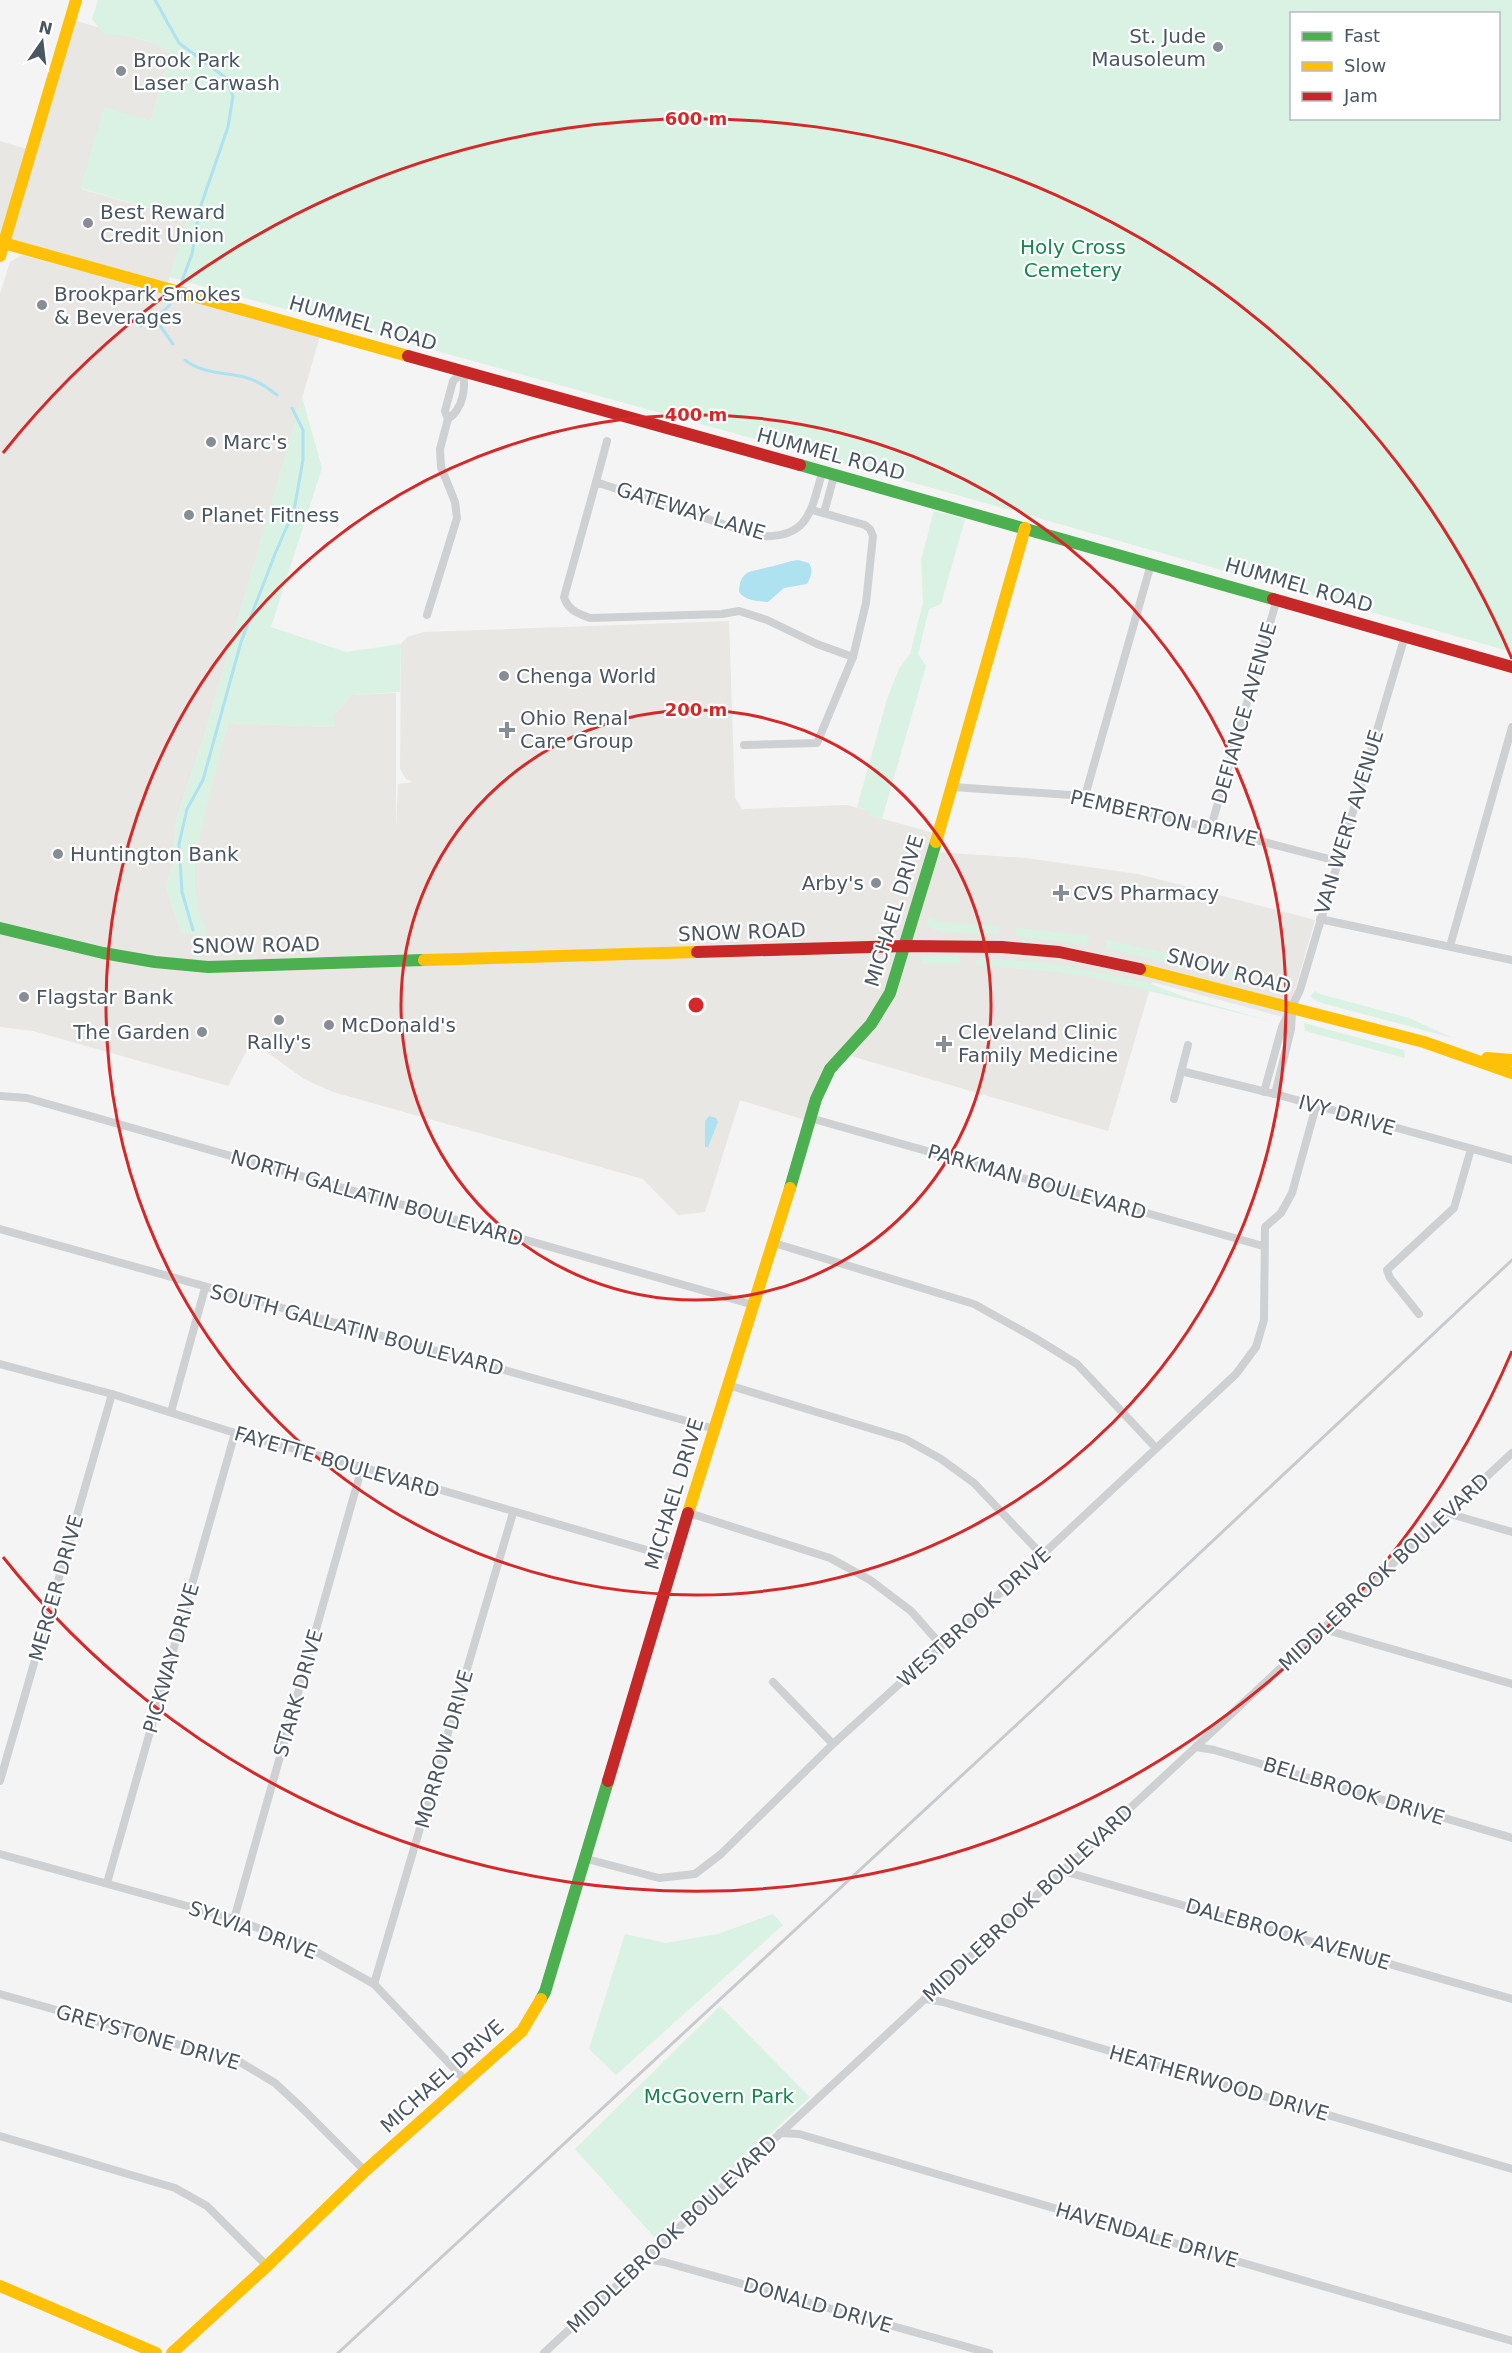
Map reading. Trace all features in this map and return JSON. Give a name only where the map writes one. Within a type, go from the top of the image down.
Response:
[{"type":"street","points":[[1,247],[75,0]]},
{"type":"street","name":"HUMMEL ROAD","points":[[1,247],[1025,528],[1512,667]]},
{"type":"street","points":[[427,615],[457,518],[455,502],[441,463],[441,440],[448,419],[446,411],[453,381],[463,372],[466,385],[460,404],[456,414],[448,419]]},
{"type":"street","name":"GATEWAY LANE","points":[[607,441],[564,597],[566,605],[574,612],[590,618],[722,614],[739,611],[767,620],[817,644],[853,657]]},
{"type":"street","points":[[824,513],[828,474]]},
{"type":"street","name":"GATEWAY LANE","points":[[596,482],[759,536],[776,537],[799,528],[806,522],[828,474]]},
{"type":"street","points":[[744,745],[817,743],[853,657],[866,603],[873,536],[865,525],[812,510]]},
{"type":"street","name":"MICHAEL DRIVE","points":[[172,2353],[267,2266],[365,2171],[522,2031],[545,1992],[674,1558],[774,1243],[810,1118],[830,1068],[871,1024],[886,1000],[905,946],[952,787],[1025,528]]},
{"type":"street","points":[[1084,796],[1151,564]]},
{"type":"street","name":"DEFIANCE AVENUE","points":[[1211,827],[1276,599]]},
{"type":"street","name":"VAN WERT AVENUE","points":[[1275,1094],[1291,1029],[1293,1008],[1405,636]]},
{"type":"street","points":[[1450,946],[1512,727]]},
{"type":"street","name":"PEMBERTON DRIVE","points":[[952,787],[1084,796],[1337,861]]},
{"type":"street","points":[[1320,919],[1512,960]]},
{"type":"street","name":"SNOW ROAD","points":[[0,928],[51,942],[126,958],[207,967],[905,946],[1015,947],[1058,952],[1151,971],[1192,984],[1293,1008],[1476,1057],[1512,1073]]},
{"type":"street","name":"VAN WERT AVENUE","points":[[1264,1092],[1282,1027],[1293,1008]]},
{"type":"street","points":[[1174,1099],[1188,1045]]},
{"type":"street","name":"SNOW ROAD","points":[[1476,1057],[1512,1060]]},
{"type":"street","name":"IVY DRIVE","points":[[1181,1071],[1275,1094],[1512,1160]]},
{"type":"street","name":"NORTH GALLATIN BOULEVARD","points":[[0,1096],[38,1101],[754,1305]]},
{"type":"street","points":[[1263,1246],[1265,1227],[1281,1213],[1292,1193],[1316,1106]]},
{"type":"street","name":"PARKMAN BOULEVARD","points":[[810,1118],[1263,1246]]},
{"type":"street","points":[[1419,1314],[1390,1278],[1387,1270],[1454,1208],[1471,1149]]},
{"type":"street","name":"SOUTH GALLATIN BOULEVARD","points":[[0,1229],[715,1429]]},
{"type":"street","points":[[774,1243],[974,1304],[1077,1364],[1156,1448]]},
{"type":"street","name":"WESTBROOK DRIVE","points":[[584,1858],[659,1878],[695,1874],[721,1854],[833,1744],[1042,1555],[1236,1374],[1256,1347],[1264,1320],[1263,1246]]},
{"type":"street","points":[[171,1412],[205,1288]]},
{"type":"street","name":"FAYETTE BOULEVARD","points":[[0,1364],[674,1558]]},
{"type":"street","points":[[728,1384],[905,1439],[941,1459],[974,1483],[1042,1555]]},
{"type":"street","name":"MERCER DRIVE","points":[[0,1781],[112,1395]]},
{"type":"street","name":"PICKWAY DRIVE","points":[[107,1883],[235,1433]]},
{"type":"street","name":"MIDDLEBROOK BOULEVARD","points":[[544,2353],[1512,1453]]},
{"type":"street","name":"STARK DRIVE","points":[[234,1919],[362,1467]]},
{"type":"street","name":"MORROW DRIVE","points":[[374,1984],[513,1513]]},
{"type":"street","points":[[689,1513],[830,1558],[870,1580],[911,1611],[942,1646]]},
{"type":"street","points":[[1447,1513],[1512,1532]]},
{"type":"street","points":[[1323,1629],[1512,1684]]},
{"type":"street","points":[[773,1682],[833,1744]]},
{"type":"street","name":"BELLBROOK DRIVE","points":[[1196,1747],[1215,1750],[1512,1838]]},
{"type":"street","name":"SYLVIA DRIVE","points":[[0,1854],[234,1919],[304,1945],[374,1984],[465,2080]]},
{"type":"street","name":"DALEBROOK AVENUE","points":[[1063,1871],[1512,1999]]},
{"type":"street","name":"GREYSTONE DRIVE","points":[[0,1994],[240,2062],[275,2083],[365,2171]]},
{"type":"street","name":"HEATHERWOOD DRIVE","points":[[925,1999],[944,2001],[1512,2169]]},
{"type":"street","name":"HAVENDALE DRIVE","points":[[780,2133],[799,2134],[1512,2341]]},
{"type":"street","points":[[0,2136],[175,2188],[207,2206],[267,2266]]},
{"type":"street","name":"DONALD DRIVE","points":[[646,2259],[664,2262],[989,2353]]},
{"type":"street","points":[[0,2286],[156,2353]]},
{"type":"shaded area","points":[[73,20],[160,45],[170,54],[151,121],[81,189],[187,219],[167,286],[0,242],[0,141],[34,151]]},
{"type":"shaded area","points":[[22,255],[320,336],[202,743],[176,820],[173,863],[166,887],[181,932],[204,935],[193,892],[194,848],[228,723],[333,727],[334,715],[351,695],[396,693],[396,828],[398,784],[413,782],[406,779],[400,769],[401,644],[407,637],[424,632],[729,621],[735,798],[742,809],[847,805],[870,811],[869,815],[941,835],[937,852],[1026,858],[1138,874],[1315,920],[1287,1018],[1152,982],[1108,1131],[837,1052],[823,1074],[805,1120],[740,1100],[705,1212],[678,1215],[643,1179],[333,1092],[304,1079],[251,1043],[228,1086],[33,1031],[0,1027],[0,294],[10,262]]},
{"type":"green space","name":"Holy Cross Cemetery","points":[[98,0],[1512,0],[1512,652],[932,488],[169,277],[187,219],[80,188],[104,107],[151,121],[170,54],[157,45],[139,39],[120,35],[104,35],[92,19]]},
{"type":"green space","points":[[302,397],[322,468],[271,627],[346,652],[401,644],[400,692],[351,695],[334,715],[334,727],[228,723],[195,854],[195,890],[199,912],[205,926],[205,936],[181,932],[166,887],[173,863],[176,820],[202,743]]},
{"type":"green space","points":[[934,511],[965,519],[941,604],[929,609],[918,654],[926,666],[882,819],[868,815],[869,811],[857,807],[888,696],[899,669],[910,654],[923,603],[921,560]]},
{"type":"green space","points":[[929,917],[944,923],[1001,926],[997,934],[942,932],[926,926]]},
{"type":"green space","points":[[1014,927],[1090,936],[1085,945],[1017,936]]},
{"type":"green space","points":[[1105,939],[1178,956],[1170,963],[1106,949]]},
{"type":"green space","points":[[922,956],[957,956],[962,964],[922,964]]},
{"type":"green space","points":[[980,957],[1055,964],[1146,982],[1188,998],[1271,1021],[1100,979],[1056,972],[974,965]]},
{"type":"green space","points":[[1188,959],[1249,975],[1242,982],[1192,968]]},
{"type":"green space","points":[[1259,978],[1282,984],[1288,983],[1291,988],[1281,992],[1262,987]]},
{"type":"green space","points":[[1315,991],[1409,1018],[1453,1038],[1318,1002],[1310,996]]},
{"type":"green space","points":[[1304,1023],[1404,1050],[1405,1058],[1305,1031]]},
{"type":"green space","points":[[773,1914],[783,1925],[616,2075],[589,2049],[625,1934],[666,1943],[718,1934]]},
{"type":"green space","name":"McGovern Park","points":[[720,2006],[810,2097],[656,2239],[575,2149]]},
{"type":"water","points":[[798,560],[809,563],[811,573],[807,584],[784,588],[768,602],[748,599],[739,592],[744,575]]},
{"type":"water","points":[[709,1116],[716,1118],[718,1122],[708,1147],[705,1147],[705,1121]]},
{"type":"waterway","points":[[155,0],[179,43],[226,78],[233,96],[228,127],[199,211],[192,254],[182,281]]},
{"type":"waterway","points":[[170,305],[155,319],[173,344]]},
{"type":"waterway","points":[[141,326],[155,319]]},
{"type":"waterway","points":[[185,360],[199,368],[253,380],[277,395]]},
{"type":"waterway","points":[[193,930],[182,892],[179,844],[187,809],[203,780],[241,642],[294,510],[303,460],[303,430],[292,408]]},
{"type":"railway","points":[[338,2353],[1039,1704],[1512,1260]]},
{"type":"traffic: fast","points":[[800,465],[1273,599]]},
{"type":"traffic: fast","points":[[790,1188],[816,1099],[830,1069],[871,1024],[890,993],[936,842]]},
{"type":"traffic: fast","points":[[0,928],[103,953],[155,962],[208,967],[424,960]]},
{"type":"traffic: fast","points":[[541,1999],[608,1781]]},
{"type":"traffic: slow","points":[[0,256],[76,0]]},
{"type":"traffic: slow","points":[[0,242],[408,356]]},
{"type":"traffic: slow","points":[[936,842],[1025,528]]},
{"type":"traffic: slow","points":[[424,960],[697,952]]},
{"type":"traffic: slow","points":[[1140,969],[1424,1042],[1512,1073]]},
{"type":"traffic: slow","points":[[1487,1058],[1512,1060]]},
{"type":"traffic: slow","points":[[688,1513],[790,1188]]},
{"type":"traffic: slow","points":[[172,2353],[267,2266],[365,2171],[522,2031],[541,1999]]},
{"type":"traffic: slow","points":[[0,2286],[156,2353]]},
{"type":"traffic: jam","points":[[408,356],[800,465]]},
{"type":"traffic: jam","points":[[1273,599],[1512,667]]},
{"type":"traffic: jam","points":[[697,952],[905,946],[1002,947],[1059,952],[1140,969]]},
{"type":"traffic: jam","points":[[608,1781],[688,1513]]},
{"type":"place","name":"St. Jude Mausoleum","points":[[1218,47]]},
{"type":"place","name":"Brook Park Laser Carwash","points":[[121,71]]},
{"type":"place","name":"Best Reward Credit Union","points":[[88,223]]},
{"type":"place","name":"Brookpark Smokes & Beverages","points":[[42,305]]},
{"type":"place","name":"Marc's","points":[[211,442]]},
{"type":"place","name":"Planet Fitness","points":[[189,515]]},
{"type":"place","name":"Chenga World","points":[[504,676]]},
{"type":"place","name":"Ohio Renal Care Group","points":[[507,730]]},
{"type":"place","name":"Huntington Bank","points":[[58,854]]},
{"type":"place","name":"Arby's","points":[[876,883]]},
{"type":"place","name":"CVS Pharmacy","points":[[1061,893]]},
{"type":"place","name":"Flagstar Bank","points":[[24,997]]},
{"type":"place","name":"Rally's","points":[[279,1020]]},
{"type":"place","name":"McDonald's","points":[[329,1025]]},
{"type":"place","name":"The Garden","points":[[202,1032]]},
{"type":"place","name":"Cleveland Clinic Family Medicine","points":[[944,1044]]}]
